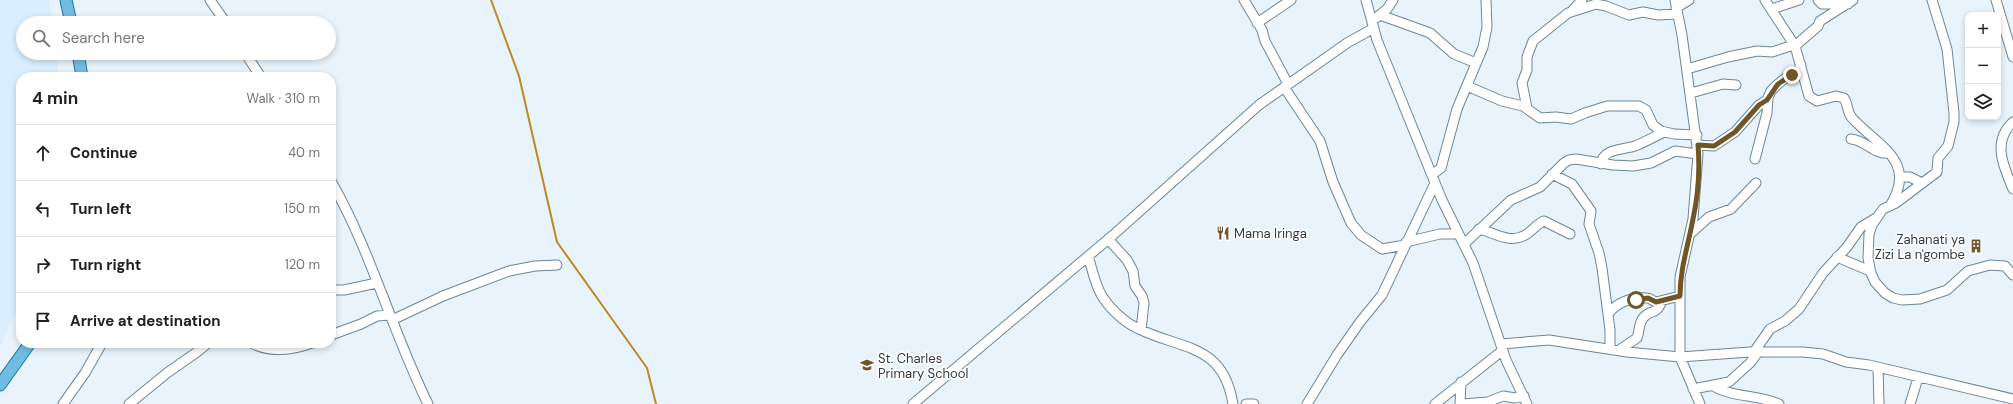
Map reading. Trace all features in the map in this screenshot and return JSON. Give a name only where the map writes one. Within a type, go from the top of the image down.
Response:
[{"type":"main road","points":[[66,0],[69,16]]},
{"type":"main road","points":[[79,60],[81,72]]},
{"type":"main road","points":[[0,385],[26,348]]},
{"type":"street","points":[[210,0],[221,16]]},
{"type":"street","points":[[1244,0],[1257,23],[1286,86],[1320,141],[1342,205],[1357,231],[1382,249],[1440,234],[1458,234]]},
{"type":"street","points":[[1257,23],[1291,0]]},
{"type":"street","points":[[1366,0],[1377,40],[1434,179],[1458,234],[1473,263],[1502,347],[1526,400]]},
{"type":"street","points":[[913,404],[1108,240],[1237,123],[1286,86],[1373,25],[1394,0]]},
{"type":"street","points":[[1571,12],[1582,0]]},
{"type":"street","points":[[1528,108],[1522,83],[1527,70],[1527,57],[1533,41],[1549,27],[1571,12],[1594,2],[1629,15],[1643,12],[1658,15],[1689,0]]},
{"type":"street","points":[[1766,0],[1795,45],[1809,96],[1813,100],[1821,101],[1836,96],[1844,98],[1852,118],[1888,152],[1899,167],[1900,177],[1896,193],[1890,206]]},
{"type":"street","points":[[1772,10],[1799,0]]},
{"type":"street","points":[[1818,0],[1820,4],[1851,2]]},
{"type":"street","points":[[1932,0],[1947,49],[1954,122],[1948,146],[1938,158],[1937,172],[1890,206],[1883,209],[1872,225],[1869,234],[1868,258],[1870,271],[1875,282],[1885,292],[1902,300],[1920,299],[1947,290],[1963,274],[1978,268],[1998,265],[2012,270]]},
{"type":"street","points":[[1996,0],[2013,57]]},
{"type":"street","points":[[1687,69],[1728,57],[1757,51],[1772,52],[1795,45],[1817,28],[1820,21],[1851,2]]},
{"type":"street","points":[[1307,404],[1360,322],[1382,295],[1434,179],[1441,168],[1457,108],[1486,36],[1488,3]]},
{"type":"street","points":[[1676,7],[1691,93],[1698,150],[1696,194],[1690,234],[1680,276],[1680,357],[1700,404]]},
{"type":"street","points":[[1380,15],[1430,32],[1454,54],[1476,63]]},
{"type":"street","points":[[250,60],[258,72]]},
{"type":"street","points":[[1464,244],[1510,200],[1540,187],[1552,174],[1569,160],[1576,159],[1601,164],[1632,166],[1651,163],[1675,151],[1698,150],[1714,146],[1741,127],[1759,105],[1766,101],[1778,84],[1788,76],[1796,74],[1801,65]]},
{"type":"street","points":[[1691,93],[1722,84],[1736,85]]},
{"type":"street","points":[[1467,86],[1528,108],[1540,118],[1556,117],[1567,119],[1607,106],[1639,106],[1646,110],[1653,124],[1664,132]]},
{"type":"street","points":[[1755,159],[1767,112],[1768,98]]},
{"type":"street","points":[[2013,122],[2005,130],[2000,142],[2003,159],[2013,189]]},
{"type":"street","points":[[1601,164],[1603,158],[1609,152],[1634,146],[1664,132],[1697,135]]},
{"type":"street","points":[[1851,139],[1860,141],[1880,153],[1888,152]]},
{"type":"street","points":[[1552,174],[1572,184],[1591,211],[1589,224],[1599,253],[1614,350]]},
{"type":"street","points":[[1900,177],[1910,178],[1922,183]]},
{"type":"street","points":[[1690,234],[1709,217],[1731,209],[1756,183]]},
{"type":"street","points":[[336,191],[358,233],[391,318],[428,404]]},
{"type":"street","points":[[1693,389],[1729,382],[1750,363],[1770,329],[1785,321],[1799,309],[1823,273],[1847,247],[1861,227],[1877,218]]},
{"type":"street","points":[[1479,229],[1501,238],[1515,238],[1528,234],[1544,221],[1570,234]]},
{"type":"street","points":[[1108,240],[1127,260],[1133,271],[1135,286],[1142,296],[1144,303],[1141,330]]},
{"type":"street","points":[[1088,256],[1102,296],[1126,320],[1141,330],[1195,349],[1214,362],[1229,387],[1234,403]]},
{"type":"street","points":[[1837,257],[1870,271]]},
{"type":"street","points":[[336,332],[361,324],[377,316],[391,318],[509,271],[528,267],[557,265]]},
{"type":"street","points":[[336,290],[344,290],[377,283]]},
{"type":"street","points":[[1608,314],[1615,305],[1626,301],[1648,298],[1653,301],[1662,301],[1680,296]]},
{"type":"street","points":[[1614,350],[1637,338],[1640,323],[1643,317],[1649,313],[1656,312],[1662,301]]},
{"type":"street","points":[[1436,404],[1461,382],[1486,364],[1502,347],[1549,340],[1614,350],[1680,357],[1756,352],[1814,353],[1846,362],[2013,399]]},
{"type":"street","points":[[62,404],[85,373],[99,348]]},
{"type":"street","points":[[129,404],[167,373],[202,348]]},
{"type":"street","points":[[267,348],[280,350],[289,348]]},
{"type":"street","points":[[1878,368],[1879,404]]},
{"type":"street","points":[[1910,404],[1918,378]]},
{"type":"street","points":[[1460,404],[1461,382]]},
{"type":"street","points":[[1713,386],[1728,393],[1765,399],[1779,404]]},
{"type":"street","points":[[1463,404],[1488,402],[1503,396],[1526,400]]},
{"type":"street","points":[[1246,404],[1254,404]]},
{"type":"shaded area","points":[[0,0],[49,0],[51,16],[16,16],[16,60],[57,60],[58,72],[16,72],[16,312],[0,346]]},
{"type":"waterway","points":[[491,0],[519,76],[557,242],[647,368],[656,404]]},
{"type":"place","name":"Mama Iringa","points":[[1223,233]]},
{"type":"place","name":"Zahanati ya Zizi La n'gombe","points":[[1976,246]]},
{"type":"place","name":"St. Charles Primary School","points":[[867,365]]},
{"type":"route","points":[[1636,300],[1648,298],[1656,302],[1680,296],[1680,276],[1693,219],[1696,194],[1698,145],[1714,146],[1735,132],[1759,105],[1767,100],[1778,84],[1783,79],[1792,75]]}]
